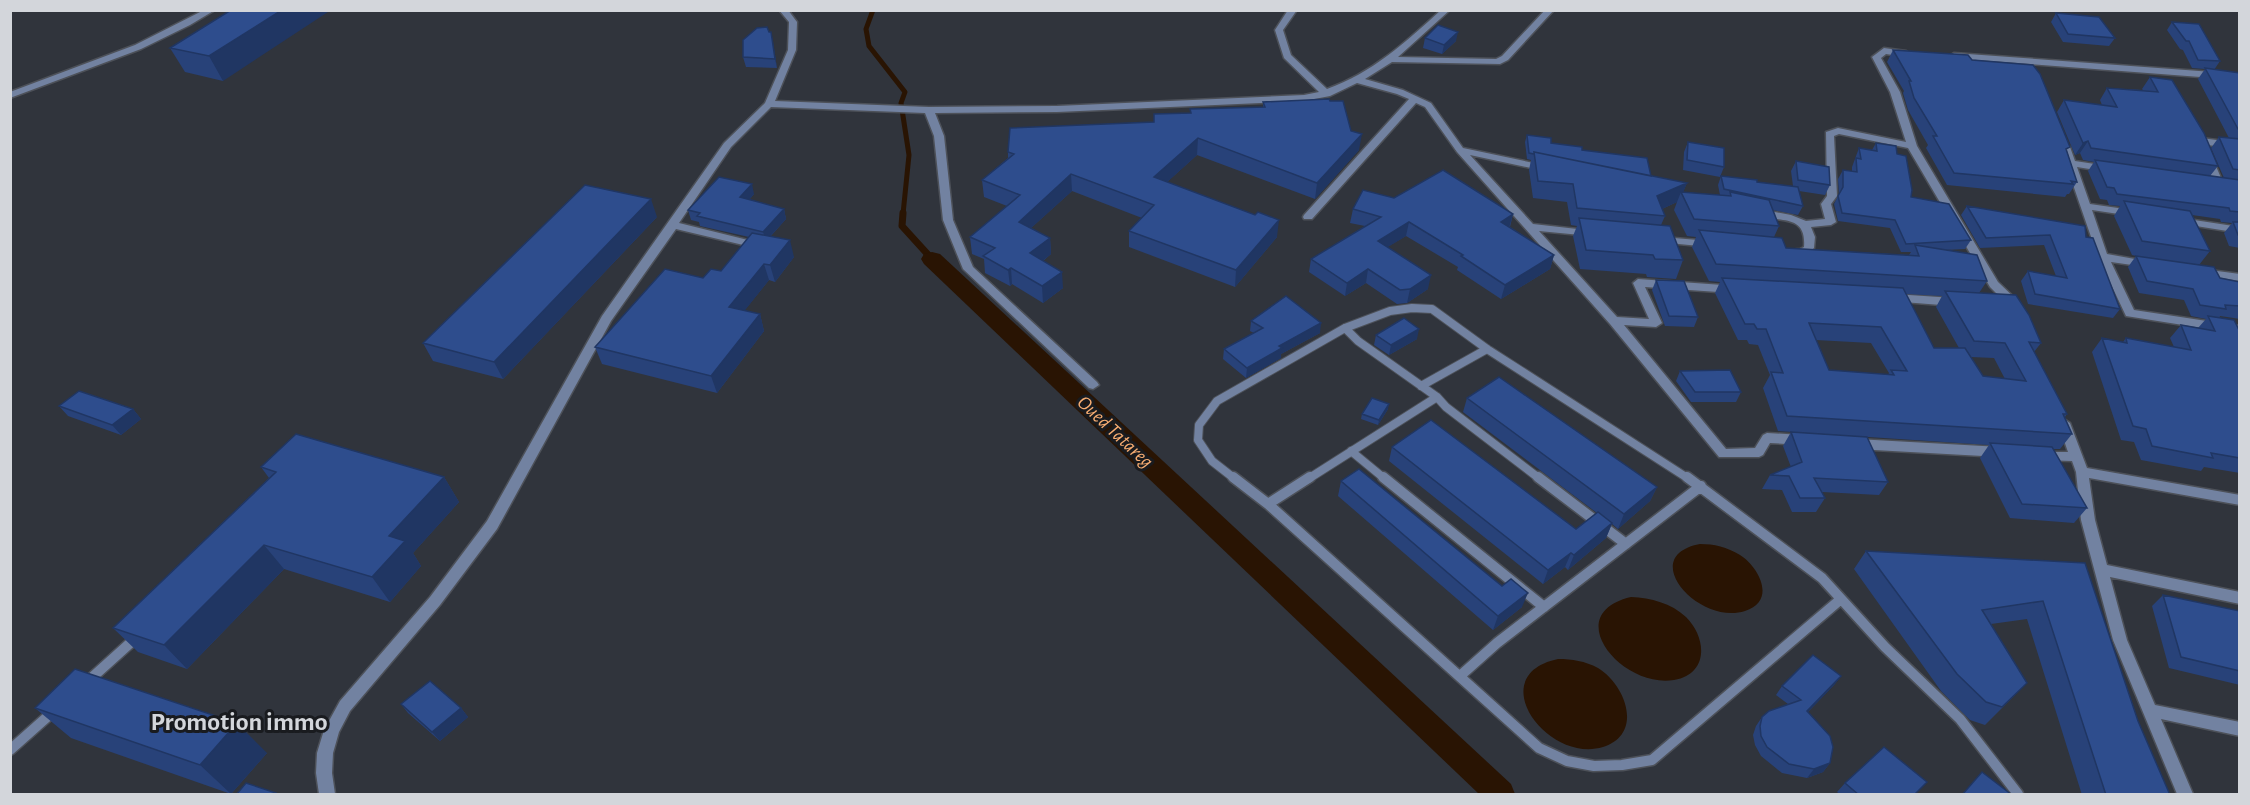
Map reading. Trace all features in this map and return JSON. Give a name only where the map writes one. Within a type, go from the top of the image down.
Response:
[{"type":"street","points":[[10,95],[129,52],[184,27],[211,10]]},
{"type":"street","points":[[327,795],[324,773],[325,753],[332,730],[345,706],[435,601],[492,525],[606,319],[727,145],[769,104],[792,50],[793,22],[783,10]]},
{"type":"street","points":[[1293,10],[1279,30],[1287,56],[1327,94]]},
{"type":"street","points":[[769,104],[929,110],[1057,109],[1304,98],[1327,94],[1360,81],[1392,59],[1446,10]]},
{"type":"street","points":[[1392,59],[1497,62],[1505,58],[1550,10]]},
{"type":"street","points":[[1912,54],[1884,51],[1876,57],[1894,92],[1911,146],[1994,284],[2013,309]]},
{"type":"street","points":[[1947,56],[2031,65],[2240,77]]},
{"type":"street","points":[[2158,71],[2165,81]]},
{"type":"street","points":[[1360,81],[1415,98],[1428,105],[1460,150],[1614,321],[1723,454],[1759,452],[1767,438],[1815,441]]},
{"type":"street","points":[[1308,217],[1415,98]]},
{"type":"street","points":[[929,110],[939,136],[948,220],[968,269],[1093,385]]},
{"type":"street","points":[[1749,210],[1795,219],[1806,224],[1831,222],[1826,204],[1832,196],[1829,134],[1838,130],[1911,146]]},
{"type":"street","points":[[2195,131],[2219,185]]},
{"type":"street","points":[[2058,132],[2103,257],[2130,313],[2240,330]]},
{"type":"street","points":[[2201,141],[2240,146]]},
{"type":"street","points":[[1460,150],[1553,169]]},
{"type":"street","points":[[2071,163],[2117,170]]},
{"type":"street","points":[[2085,206],[2140,214]]},
{"type":"street","points":[[2173,220],[2240,230]]},
{"type":"street","points":[[1778,251],[1802,253],[1809,248],[1809,230],[1806,224]]},
{"type":"street","points":[[673,225],[763,246]]},
{"type":"street","points":[[1529,227],[1600,234]]},
{"type":"street","points":[[1648,238],[1719,245]]},
{"type":"street","points":[[2103,257],[2160,266]]},
{"type":"street","points":[[2194,271],[2240,278]]},
{"type":"street","points":[[1614,321],[1656,323],[1638,283],[1744,289]]},
{"type":"street","points":[[1886,298],[1968,303]]},
{"type":"street","points":[[2058,407],[2082,472],[2088,520],[2120,640],[2185,795]]},
{"type":"street","points":[[1839,442],[2077,457]]},
{"type":"street","points":[[2082,472],[2240,500]]},
{"type":"street","points":[[2103,570],[2240,598]]},
{"type":"street","points":[[2148,710],[2240,729]]},
{"type":"lane","points":[[1841,599],[1652,760],[1613,768],[1581,766],[1557,760],[1539,748],[1268,504],[1212,461],[1198,440],[1199,425],[1217,402],[1345,327],[1390,311],[1412,308],[1432,309],[1486,349],[1701,486],[1822,578],[1885,647],[1960,719],[2018,795]]},
{"type":"lane","points":[[1345,327],[1358,341],[1437,397],[1446,407],[1626,544]]},
{"type":"lane","points":[[1421,386],[1486,349]]},
{"type":"lane","points":[[1268,504],[1437,397]]},
{"type":"lane","points":[[1351,451],[1544,607]]},
{"type":"lane","points":[[1460,676],[1497,643],[1701,486]]},
{"type":"lane","points":[[79,689],[148,627]]},
{"type":"lane","points":[[10,750],[62,704]]},
{"type":"shaded area","points":[[1700,544],[1715,545],[1730,550],[1747,560],[1762,584],[1760,600],[1755,606],[1745,611],[1727,613],[1710,609],[1694,600],[1681,588],[1674,574],[1674,562],[1682,551]]},
{"type":"shaded area","points":[[1631,597],[1660,602],[1674,608],[1693,625],[1701,645],[1699,663],[1694,671],[1674,680],[1654,680],[1635,673],[1619,662],[1606,648],[1599,633],[1600,618],[1610,606]]},
{"type":"shaded area","points":[[1558,659],[1578,661],[1598,668],[1616,686],[1623,697],[1627,721],[1616,741],[1603,747],[1582,749],[1562,743],[1544,731],[1531,715],[1524,698],[1525,682],[1536,668]]},
{"type":"building","points":[[231,10],[282,10],[209,56],[170,48]]},
{"type":"building","points":[[2056,13],[2099,17],[2115,38],[2068,34]]},
{"type":"building","points":[[2172,22],[2199,24],[2220,61],[2198,60],[2189,41],[2186,41]]},
{"type":"building","points":[[1438,25],[1458,32],[1444,45],[1425,38]]},
{"type":"building","points":[[767,27],[771,32],[775,59],[743,57],[743,40],[757,28]]},
{"type":"building","points":[[1893,50],[1968,55],[1972,60],[2033,65],[2040,74],[2070,147],[2066,149],[2077,182],[2071,181],[2073,184],[1954,173],[1933,136],[1937,136],[1914,98],[1909,81],[1911,81]]},
{"type":"building","points":[[2205,68],[2240,73],[2240,129],[2238,129]]},
{"type":"building","points":[[2150,77],[2172,80],[2204,133],[2218,166],[2091,148],[2088,141],[2083,143],[2064,100],[2117,107],[2107,88],[2158,92]]},
{"type":"building","points":[[1329,99],[1330,101],[1343,101],[1351,131],[1362,134],[1317,183],[1198,138],[1154,177],[1255,215],[1258,212],[1279,220],[1236,270],[1129,231],[1154,205],[1071,174],[1019,222],[1050,238],[1030,253],[1062,272],[1042,286],[1011,268],[1008,270],[983,256],[995,248],[970,237],[1020,195],[982,180],[1014,154],[1008,152],[1010,128],[1154,122],[1154,114],[1191,113],[1190,109],[1265,107],[1263,102]]},
{"type":"building","points":[[1527,135],[1551,138],[1551,143],[1582,147],[1582,150],[1647,158],[1651,176],[1534,152],[1534,154],[1529,153]]},
{"type":"building","points":[[2219,137],[2240,139],[2240,170],[2233,169]]},
{"type":"building","points":[[1688,142],[1724,148],[1724,167],[1687,160]]},
{"type":"building","points":[[1876,143],[1896,146],[1897,154],[1906,156],[1912,190],[1911,197],[1949,204],[1971,240],[1906,244],[1895,220],[1842,213],[1838,196],[1843,187],[1843,170],[1857,172],[1856,158],[1861,159],[1859,148],[1877,151]]},
{"type":"building","points":[[1534,152],[1687,183],[1657,196],[1665,216],[1577,208],[1573,184],[1538,181]]},
{"type":"building","points":[[2095,160],[2240,180],[2240,212],[2230,211],[2229,208],[2117,194],[2114,188],[2107,187]]},
{"type":"building","points":[[1796,161],[1829,167],[1830,185],[1798,180]]},
{"type":"building","points":[[1443,170],[1513,214],[1501,222],[1554,255],[1505,285],[1461,256],[1463,255],[1409,222],[1378,241],[1431,275],[1410,289],[1400,290],[1368,269],[1347,283],[1311,259],[1381,217],[1353,209],[1363,190],[1394,198]]},
{"type":"building","points":[[1721,176],[1798,187],[1803,206],[1724,189]]},
{"type":"building","points":[[719,177],[752,184],[740,197],[784,209],[763,232],[697,216],[700,213],[688,210]]},
{"type":"building","points":[[585,185],[651,199],[494,362],[423,343]]},
{"type":"building","points":[[1681,192],[1731,196],[1730,192],[1769,200],[1779,226],[1694,219]]},
{"type":"building","points":[[2124,201],[2190,211],[2210,251],[2142,241]]},
{"type":"building","points":[[1967,206],[2085,226],[2086,237],[2093,238],[2120,309],[2035,294],[2028,271],[2067,278],[2050,235],[1986,238]]},
{"type":"building","points":[[1579,218],[1670,226],[1683,260],[1655,259],[1653,255],[1586,250]]},
{"type":"building","points":[[2233,222],[2240,222],[2240,235],[2238,235]]},
{"type":"building","points":[[1699,230],[1782,238],[1786,248],[1919,256],[1915,245],[1977,255],[1987,281],[1716,264]]},
{"type":"building","points":[[752,233],[790,240],[770,265],[764,264],[729,307],[760,314],[711,376],[595,347],[665,269],[703,278],[711,269],[721,271]]},
{"type":"building","points":[[2136,256],[2214,267],[2220,278],[2240,282],[2240,306],[2225,305],[2226,309],[2200,305],[2193,289],[2147,281]]},
{"type":"building","points":[[1722,278],[1903,288],[1934,348],[1965,348],[1983,376],[2026,381],[2005,343],[1974,341],[1945,291],[2016,295],[2029,315],[2041,343],[2029,342],[2067,414],[2063,414],[2072,434],[1787,416],[1771,372],[1783,373],[1766,329],[1757,329],[1754,324],[1745,324]],"holes":[[[1809,323],[1881,327],[1907,371],[1891,370],[1894,375],[1829,370]]]},
{"type":"building","points":[[1656,280],[1684,281],[1698,317],[1669,316]]},
{"type":"building","points":[[1286,296],[1321,323],[1279,346],[1282,348],[1247,368],[1224,349],[1263,328],[1251,321]]},
{"type":"building","points":[[2208,316],[2234,320],[2240,332],[2240,458],[2211,453],[2213,458],[2152,446],[2146,429],[2133,426],[2102,338],[2127,343],[2126,338],[2191,350],[2181,325],[2215,331]]},
{"type":"building","points":[[1404,318],[1419,329],[1391,345],[1376,335]]},
{"type":"building","points":[[1730,370],[1741,392],[1695,392],[1680,371]]},
{"type":"building","points":[[1499,377],[1657,487],[1624,514],[1467,398]]},
{"type":"building","points":[[79,391],[133,409],[112,425],[59,406]]},
{"type":"building","points":[[1372,398],[1389,404],[1379,420],[1362,414]]},
{"type":"building","points":[[1431,420],[1576,529],[1598,512],[1612,523],[1574,555],[1571,553],[1548,570],[1392,447]]},
{"type":"building","points":[[1791,432],[1867,437],[1888,482],[1814,478],[1825,498],[1800,498],[1789,476],[1770,475],[1802,462]]},
{"type":"building","points":[[296,434],[444,477],[389,536],[405,541],[372,577],[264,545],[164,645],[113,628],[276,472],[261,467]]},
{"type":"building","points":[[1990,443],[2052,447],[2087,508],[2022,504]]},
{"type":"building","points":[[1359,469],[1502,586],[1511,579],[1528,593],[1498,616],[1341,481]]},
{"type":"building","points":[[1866,551],[2085,563],[2138,721],[2170,795],[2106,795],[2043,601],[1982,610],[2027,683],[2002,707],[1986,702],[1957,674]]},
{"type":"building","points":[[2163,595],[2240,611],[2240,671],[2181,657]]},
{"type":"building","points":[[1813,655],[1841,676],[1807,711],[1830,736],[1833,747],[1830,763],[1814,769],[1789,764],[1767,747],[1761,736],[1760,726],[1762,717],[1769,711],[1801,700],[1782,686]]},
{"type":"building","points":[[75,669],[237,723],[200,765],[35,708]]},
{"type":"building","points":[[430,681],[461,708],[432,732],[401,704]]},
{"type":"building","points":[[1884,747],[1927,782],[1914,795],[1859,795],[1845,783]]},
{"type":"building","points":[[1982,772],[2012,795],[1962,795]]},
{"type":"building","points":[[246,783],[276,793],[275,795],[236,795]]},
{"type":"waterway","name":"Oued Tatareg","points":[[873,10],[866,29],[869,46],[905,92],[901,103],[909,155],[903,214]]},
{"type":"waterway","name":"Oued Tatareg","points":[[903,213],[902,226],[932,259]]},
{"type":"waterway","name":"Oued Tatareg","points":[[932,259],[1500,794]]},
{"type":"district","name":"Promotion immo","points":[[239,722]]}]
